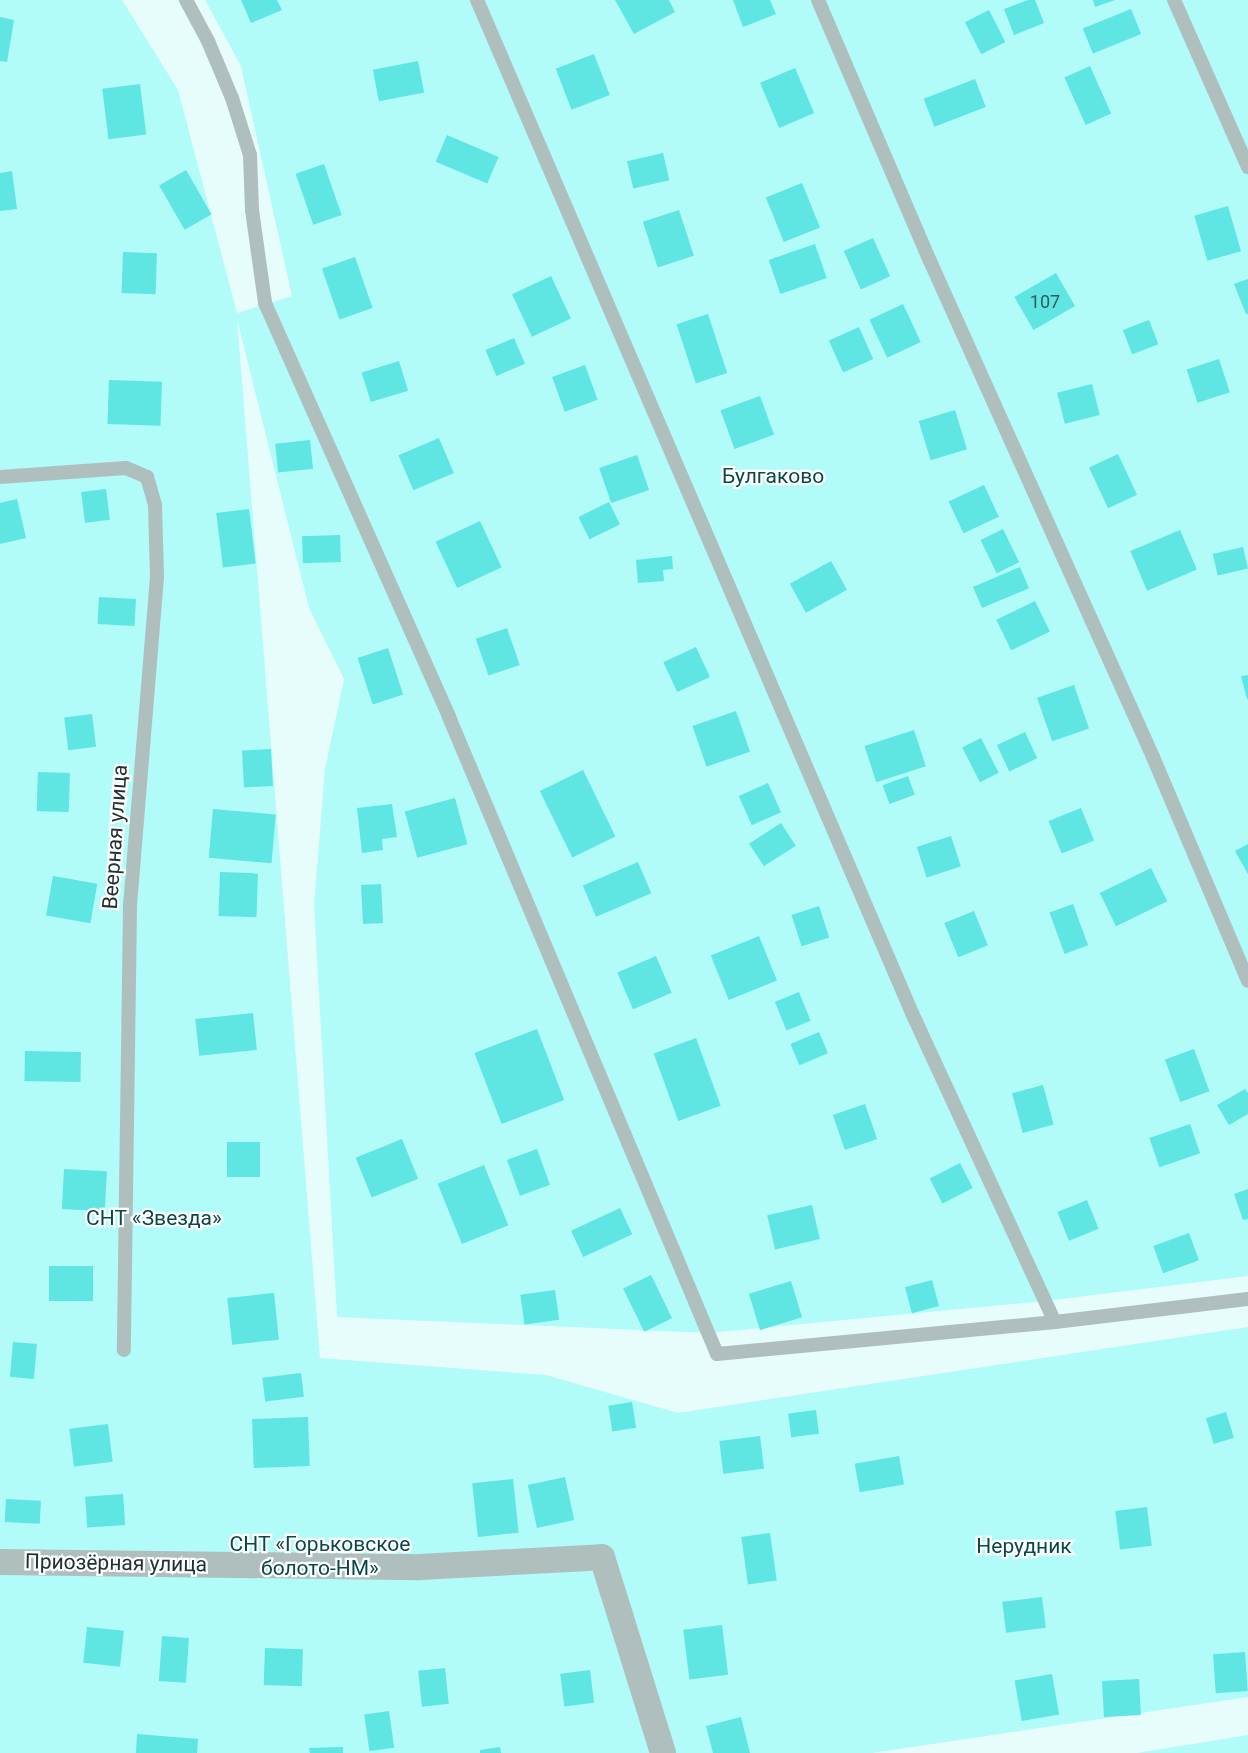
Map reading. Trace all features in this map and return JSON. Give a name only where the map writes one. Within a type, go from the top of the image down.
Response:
[{"type":"street","name":"Приозёрная улица","points":[[0,1562],[420,1567],[602,1557],[663,1753]]},
{"type":"lane","points":[[186,0],[208,41],[232,98],[250,156],[252,210],[265,303],[449,717],[717,1354],[1054,1322],[1248,1299]]},
{"type":"lane","points":[[477,0],[912,1013],[1054,1322]]},
{"type":"lane","points":[[818,0],[930,261],[1153,757],[1248,981]]},
{"type":"lane","points":[[1174,0],[1248,167]]},
{"type":"lane","name":"Веерная улица","points":[[0,477],[126,468],[147,477],[155,505],[158,577],[130,907],[124,1350]]},
{"type":"green space","name":"Булгаково","points":[[0,0],[122,0],[178,90],[237,313],[292,296],[241,66],[205,0],[1248,0],[1248,1276],[1045,1301],[708,1333],[337,1317],[314,905],[325,769],[344,679],[309,608],[237,319],[320,1358],[546,1375],[678,1413],[1248,1327],[1248,1697],[872,1753],[0,1753]]},
{"type":"green space","points":[[1248,1735],[1248,1753],[1137,1753]]},
{"type":"building","points":[[241,0],[277,0],[282,10],[251,23]]},
{"type":"building","points":[[615,0],[669,0],[675,12],[634,34]]},
{"type":"building","points":[[733,0],[770,0],[776,14],[743,27]]},
{"type":"building","points":[[1028,0],[1035,0],[1044,23],[1014,35],[1004,9]]},
{"type":"building","points":[[1093,0],[1115,0],[1095,7]]},
{"type":"building","points":[[1131,9],[1141,34],[1093,54],[1083,28]]},
{"type":"building","points":[[989,10],[1005,42],[981,54],[965,22]]},
{"type":"building","points":[[0,17],[14,20],[7,62],[0,61]]},
{"type":"building","points":[[594,54],[610,95],[571,110],[556,69]]},
{"type":"building","points":[[418,61],[424,92],[379,101],[373,70]]},
{"type":"building","points":[[1090,66],[1111,114],[1086,125],[1064,77]]},
{"type":"building","points":[[795,68],[814,113],[779,128],[760,83]]},
{"type":"building","points":[[975,79],[986,107],[934,127],[924,99]]},
{"type":"building","points":[[140,84],[146,135],[108,139],[102,89]]},
{"type":"building","points":[[447,135],[499,157],[487,184],[436,162]]},
{"type":"building","points":[[663,153],[669,180],[633,189],[627,161]]},
{"type":"building","points":[[324,164],[342,215],[313,225],[296,174]]},
{"type":"building","points":[[186,170],[212,214],[185,230],[159,186]]},
{"type":"building","points":[[12,171],[17,209],[0,211],[0,173]]},
{"type":"building","points":[[802,183],[820,228],[784,242],[766,198]]},
{"type":"building","points":[[1228,206],[1241,251],[1207,261],[1194,216]]},
{"type":"building","points":[[679,210],[694,256],[658,267],[643,222]]},
{"type":"building","points":[[873,238],[890,276],[861,289],[844,251]]},
{"type":"building","points":[[815,244],[827,278],[780,294],[769,260]]},
{"type":"building","points":[[123,252],[157,253],[156,294],[122,293]]},
{"type":"building","points":[[355,257],[373,308],[339,319],[322,268]]},
{"type":"building","points":[[1056,273],[1075,306],[1033,330],[1014,297]]},
{"type":"building","points":[[551,276],[571,319],[532,337],[512,294]]},
{"type":"building","points":[[1248,279],[1248,314],[1246,314],[1234,284]]},
{"type":"building","points":[[903,304],[921,342],[887,358],[869,320]]},
{"type":"building","points":[[708,314],[727,373],[696,383],[677,324]]},
{"type":"building","points":[[1149,320],[1158,344],[1132,354],[1123,330]]},
{"type":"building","points":[[859,327],[873,359],[843,372],[829,340]]},
{"type":"building","points":[[514,338],[525,364],[496,376],[485,350]]},
{"type":"building","points":[[1219,359],[1230,392],[1197,403],[1187,370]]},
{"type":"building","points":[[399,361],[408,391],[371,402],[362,372]]},
{"type":"building","points":[[585,365],[598,400],[565,412],[552,377]]},
{"type":"building","points":[[109,380],[162,382],[160,426],[107,424]]},
{"type":"building","points":[[1092,384],[1100,415],[1065,424],[1057,393]]},
{"type":"building","points":[[760,396],[774,435],[735,449],[721,410]]},
{"type":"building","points":[[955,410],[967,449],[931,460],[919,421]]},
{"type":"building","points":[[439,438],[454,473],[413,490],[398,455]]},
{"type":"building","points":[[310,440],[313,469],[278,472],[275,444]]},
{"type":"building","points":[[1118,454],[1137,495],[1108,508],[1089,468]]},
{"type":"building","points":[[637,455],[649,490],[611,503],[599,468]]},
{"type":"building","points":[[984,485],[999,517],[963,533],[949,501]]},
{"type":"building","points":[[106,489],[110,520],[85,523],[81,492]]},
{"type":"building","points":[[17,499],[26,538],[0,544],[0,503]]},
{"type":"building","points":[[609,502],[620,524],[589,539],[578,517]]},
{"type":"building","points":[[249,509],[256,564],[223,568],[216,513]]},
{"type":"building","points":[[480,521],[502,567],[457,588],[436,542]]},
{"type":"building","points":[[1003,529],[1019,562],[997,573],[981,540]]},
{"type":"building","points":[[1180,530],[1197,570],[1147,591],[1130,551]]},
{"type":"building","points":[[340,535],[341,562],[303,563],[302,536]]},
{"type":"building","points":[[1243,547],[1248,568],[1218,575],[1213,554]]},
{"type":"building","points":[[672,556],[673,569],[663,570],[664,581],[638,583],[636,560]]},
{"type":"building","points":[[831,561],[847,590],[806,613],[790,584]]},
{"type":"building","points":[[1020,567],[1029,588],[982,608],[973,587]]},
{"type":"building","points":[[99,597],[136,599],[135,626],[98,624]]},
{"type":"building","points":[[1035,601],[1050,632],[1011,650],[996,620]]},
{"type":"building","points":[[507,628],[520,665],[488,676],[476,639]]},
{"type":"building","points":[[696,647],[710,677],[677,692],[663,662]]},
{"type":"building","points":[[388,648],[403,695],[373,704],[358,658]]},
{"type":"building","points":[[1248,675],[1248,699],[1247,699],[1241,676]]},
{"type":"building","points":[[1074,685],[1089,728],[1052,741],[1037,698]]},
{"type":"building","points":[[736,711],[750,752],[707,767],[693,726]]},
{"type":"building","points":[[92,714],[96,747],[68,750],[64,717]]},
{"type":"building","points":[[914,730],[926,766],[876,782],[865,746]]},
{"type":"building","points":[[1025,732],[1037,758],[1009,771],[997,745]]},
{"type":"building","points":[[981,738],[999,773],[980,782],[962,748]]},
{"type":"building","points":[[271,749],[273,786],[244,787],[242,751]]},
{"type":"building","points":[[583,770],[615,837],[572,858],[540,791]]},
{"type":"building","points":[[38,772],[70,773],[69,812],[37,811]]},
{"type":"building","points":[[908,776],[915,795],[889,804],[883,785]]},
{"type":"building","points":[[768,783],[781,812],[752,825],[739,796]]},
{"type":"building","points":[[455,798],[467,844],[417,858],[405,811]]},
{"type":"building","points":[[392,804],[397,837],[382,839],[383,850],[362,853],[357,808]]},
{"type":"building","points":[[1081,808],[1094,840],[1062,854],[1049,821]]},
{"type":"building","points":[[213,809],[276,814],[271,863],[209,858]]},
{"type":"building","points":[[781,823],[796,846],[764,866],[749,844]]},
{"type":"building","points":[[951,836],[961,866],[927,878],[917,847]]},
{"type":"building","points":[[1248,844],[1248,874],[1235,851]]},
{"type":"building","points":[[638,862],[651,893],[596,917],[583,885]]},
{"type":"building","points":[[1151,868],[1167,901],[1116,926],[1100,893]]},
{"type":"building","points":[[220,872],[258,873],[256,917],[218,916]]},
{"type":"building","points":[[53,876],[97,884],[90,923],[46,915]]},
{"type":"building","points":[[381,884],[383,923],[363,924],[361,885]]},
{"type":"building","points":[[1073,904],[1088,945],[1065,954],[1050,913]]},
{"type":"building","points":[[819,906],[829,937],[802,946],[791,915]]},
{"type":"building","points":[[974,911],[988,945],[958,957],[944,923]]},
{"type":"building","points":[[759,936],[777,981],[729,1000],[711,955]]},
{"type":"building","points":[[656,956],[672,993],[633,1009],[617,972]]},
{"type":"building","points":[[799,992],[811,1021],[787,1030],[775,1002]]},
{"type":"building","points":[[253,1013],[257,1050],[199,1056],[195,1019]]},
{"type":"building","points":[[537,1029],[564,1100],[502,1124],[474,1053]]},
{"type":"building","points":[[819,1032],[828,1053],[799,1065],[790,1044]]},
{"type":"building","points":[[696,1038],[721,1106],[678,1121],[654,1053]]},
{"type":"building","points":[[1194,1049],[1209,1091],[1180,1102],[1165,1060]]},
{"type":"building","points":[[25,1051],[81,1052],[80,1082],[24,1081]]},
{"type":"building","points":[[1043,1085],[1054,1125],[1023,1133],[1012,1093]]},
{"type":"building","points":[[1245,1089],[1248,1093],[1248,1114],[1229,1125],[1217,1105]]},
{"type":"building","points":[[865,1104],[877,1139],[845,1150],[833,1115]]},
{"type":"building","points":[[1190,1124],[1200,1153],[1159,1167],[1149,1138]]},
{"type":"building","points":[[402,1139],[418,1179],[372,1198],[356,1158]]},
{"type":"building","points":[[227,1142],[260,1142],[260,1177],[227,1177]]},
{"type":"building","points":[[537,1149],[550,1185],[520,1196],[507,1160]]},
{"type":"building","points":[[960,1163],[973,1188],[942,1203],[930,1178]]},
{"type":"building","points":[[484,1165],[508,1225],[462,1244],[438,1184]]},
{"type":"building","points":[[64,1169],[107,1171],[105,1211],[62,1209]]},
{"type":"building","points":[[1248,1189],[1248,1219],[1243,1220],[1234,1194]]},
{"type":"building","points":[[1087,1200],[1099,1229],[1069,1241],[1057,1212]]},
{"type":"building","points":[[812,1205],[820,1239],[775,1249],[767,1215]]},
{"type":"building","points":[[620,1208],[632,1234],[583,1257],[571,1231]]},
{"type":"building","points":[[1189,1233],[1199,1260],[1163,1273],[1153,1246]]},
{"type":"building","points":[[49,1266],[93,1266],[93,1301],[49,1301]]},
{"type":"building","points":[[651,1275],[672,1318],[644,1332],[623,1289]]},
{"type":"building","points":[[932,1280],[939,1306],[912,1313],[905,1287]]},
{"type":"building","points":[[791,1281],[802,1317],[760,1330],[749,1294]]},
{"type":"building","points":[[555,1290],[559,1320],[525,1325],[520,1295]]},
{"type":"building","points":[[274,1293],[279,1340],[232,1345],[227,1298]]},
{"type":"building","points":[[13,1342],[37,1344],[34,1379],[10,1377]]},
{"type":"building","points":[[301,1373],[304,1397],[265,1402],[262,1378]]},
{"type":"building","points":[[632,1402],[636,1428],[612,1431],[608,1406]]},
{"type":"building","points":[[816,1410],[819,1434],[791,1437],[788,1413]]},
{"type":"building","points":[[1226,1412],[1234,1438],[1214,1444],[1206,1418]]},
{"type":"building","points":[[308,1417],[310,1466],[254,1468],[252,1419]]},
{"type":"building","points":[[108,1424],[113,1462],[74,1466],[69,1429]]},
{"type":"building","points":[[760,1436],[764,1469],[723,1474],[719,1441]]},
{"type":"building","points":[[899,1456],[904,1485],[860,1492],[855,1464]]},
{"type":"building","points":[[565,1477],[574,1520],[537,1528],[528,1485]]},
{"type":"building","points":[[513,1479],[519,1533],[478,1537],[472,1483]]},
{"type":"building","points":[[123,1494],[125,1525],[87,1528],[85,1497]]},
{"type":"building","points":[[6,1499],[41,1501],[40,1524],[5,1522]]},
{"type":"building","points":[[1147,1507],[1152,1546],[1120,1550],[1115,1511]]},
{"type":"building","points":[[770,1533],[777,1581],[748,1585],[741,1537]]},
{"type":"building","points":[[1042,1597],[1046,1628],[1006,1633],[1002,1602]]},
{"type":"building","points":[[722,1625],[728,1675],[689,1679],[683,1630]]},
{"type":"building","points":[[87,1627],[124,1631],[120,1667],[83,1663]]},
{"type":"building","points":[[162,1636],[189,1638],[186,1683],[159,1681]]},
{"type":"building","points":[[265,1648],[303,1649],[302,1686],[264,1685]]},
{"type":"building","points":[[1245,1652],[1248,1691],[1216,1693],[1213,1654]]},
{"type":"building","points":[[445,1668],[449,1704],[422,1707],[418,1671]]},
{"type":"building","points":[[590,1670],[594,1703],[564,1706],[560,1674]]},
{"type":"building","points":[[1052,1674],[1059,1714],[1022,1721],[1015,1681]]},
{"type":"building","points":[[1139,1679],[1141,1715],[1104,1717],[1102,1681]]},
{"type":"building","points":[[389,1711],[394,1748],[369,1751],[364,1714]]},
{"type":"building","points":[[741,1717],[750,1753],[713,1753],[706,1726]]},
{"type":"building","points":[[137,1734],[198,1739],[197,1753],[136,1753]]},
{"type":"building","points":[[343,1747],[343,1753],[310,1753],[309,1748]]},
{"type":"building","points":[[500,1747],[501,1753],[480,1753],[480,1750]]},
{"type":"park label","name":"СНТ «Звезда»","points":[[154,1218]]},
{"type":"park label","name":"Нерудник","points":[[1024,1546]]},
{"type":"park label","name":"СНТ «Горьковское болото-НМ»","points":[[320,1556]]}]
